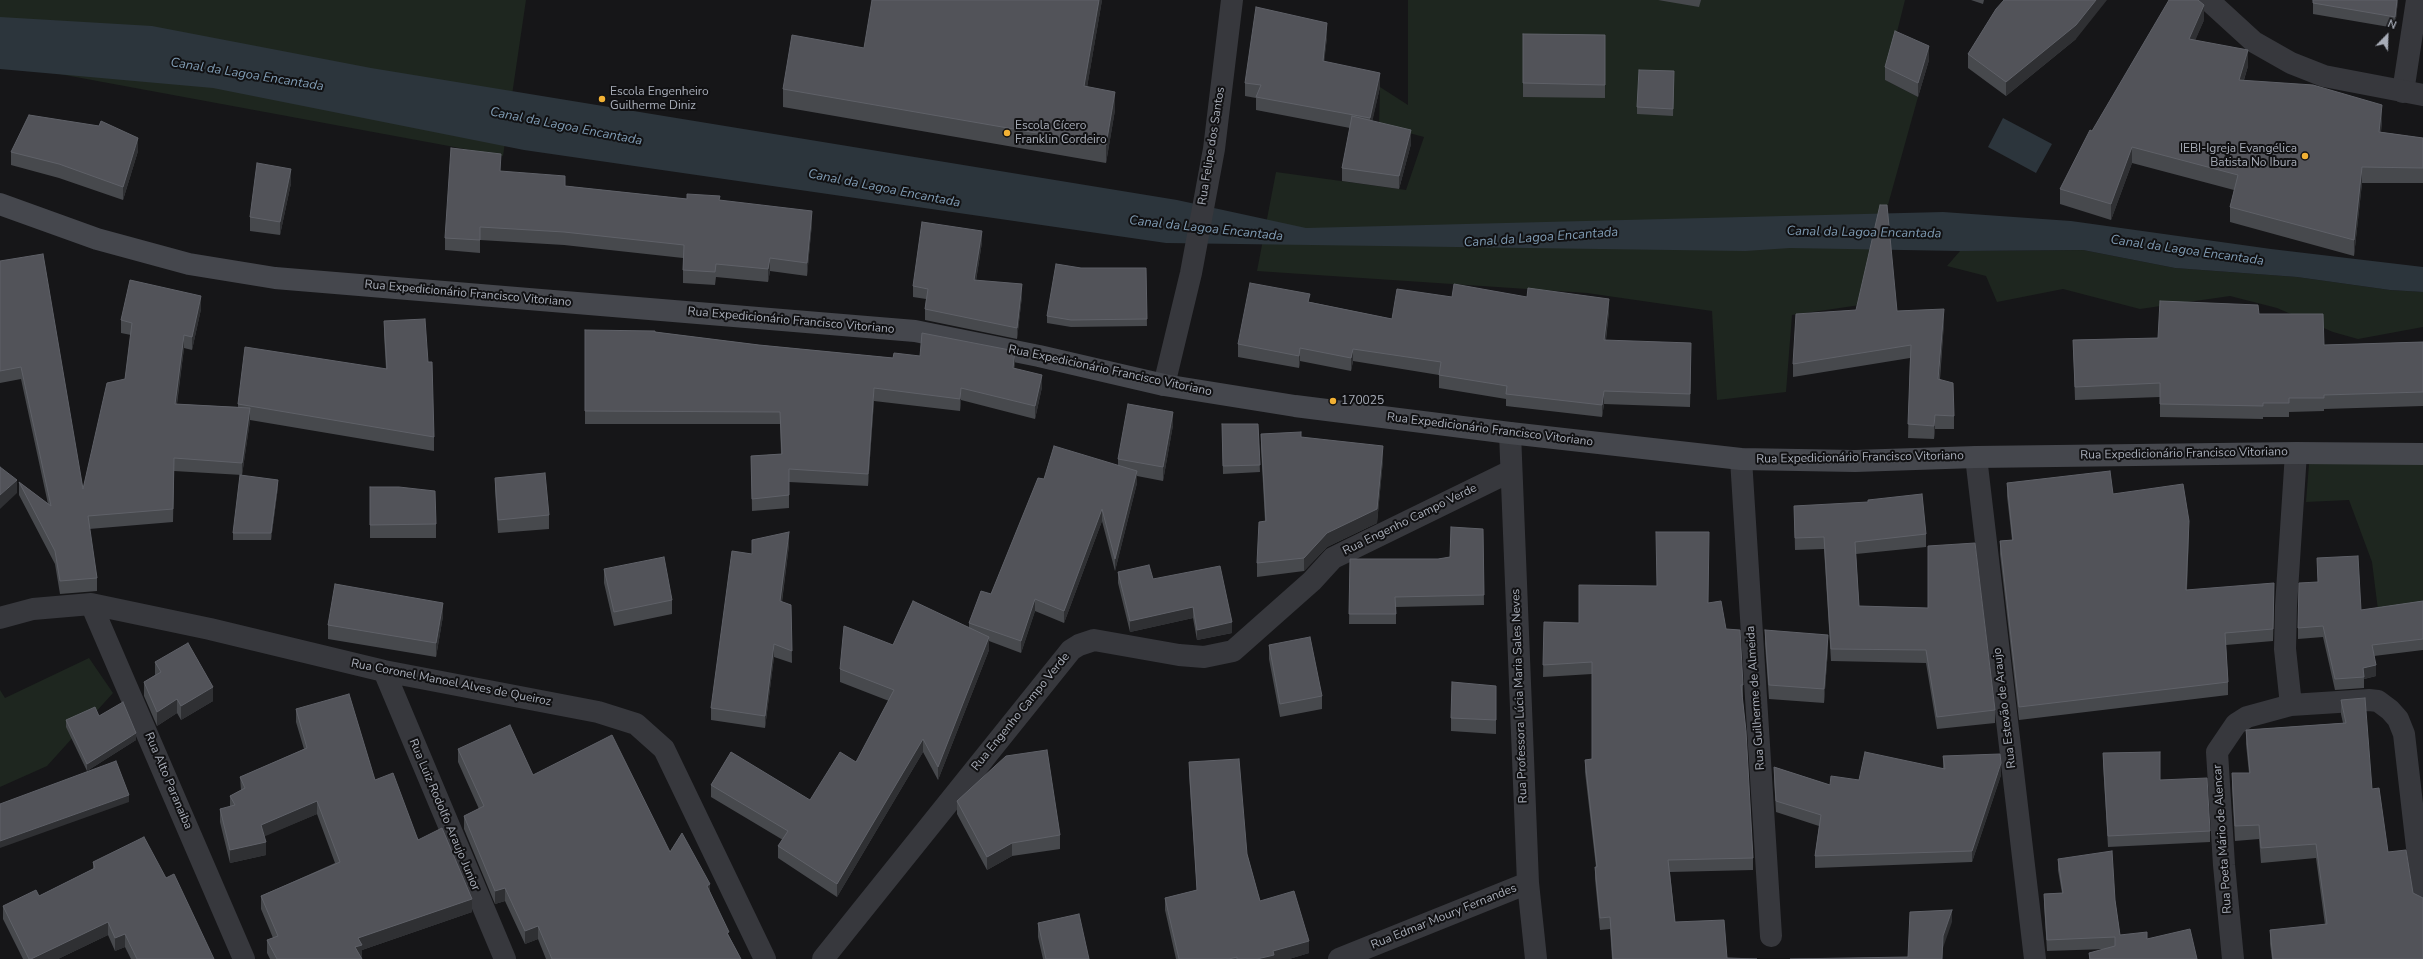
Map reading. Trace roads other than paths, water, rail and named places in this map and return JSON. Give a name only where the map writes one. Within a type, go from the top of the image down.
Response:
[{"type":"main road","name":"Rua Expedicionário Francisco Vitoriano","points":[[0,204],[97,238],[189,264],[274,278],[915,331],[1039,356],[1164,385],[1295,406],[1510,433],[1741,459],[1855,461],[1976,457],[2296,453],[2423,454]]},
{"type":"street","name":"Rua Felipe dos Santos","points":[[1164,385],[1191,273],[1214,149],[1232,0]]},
{"type":"street","points":[[2208,0],[2254,42],[2291,63],[2324,76],[2413,93],[2417,0]]},
{"type":"street","name":"Rua Professora Lúcia Maria Sales Neves","points":[[1510,433],[1528,883],[1536,959]]},
{"type":"street","points":[[2291,706],[2285,649],[2286,606],[2296,453]]},
{"type":"street","name":"Rua Estevão de Araujo","points":[[1976,457],[2035,959]]},
{"type":"street","name":"Rua Guilherme de Almeida","points":[[1741,459],[1772,936]]},
{"type":"street","name":"Rua Engenho Campo Verde","points":[[823,959],[1071,650],[1079,645],[1094,640],[1179,655],[1204,657],[1233,651],[1312,581],[1334,558],[1511,471]]},
{"type":"street","name":"Rua Coronel Manoel Alves de Queiroz","points":[[0,618],[34,609],[91,604],[210,629],[384,671],[598,712],[636,724],[664,748],[765,959]]},
{"type":"street","name":"Rua Alto Paranaiba","points":[[91,604],[244,959]]},
{"type":"street","name":"Rua Luiz Rodolfo Araujo Junior","points":[[384,671],[505,959]]},
{"type":"street","name":"Rua Poeta Mário de Alencar","points":[[2233,959],[2217,752],[2236,724],[2247,717],[2291,706],[2369,700],[2378,701],[2398,719],[2404,734],[2423,900]]},
{"type":"street","name":"Rua Edmar Moury Fernandes","points":[[1339,959],[1528,883]]},
{"type":"water","name":"Canal da Lagoa Encantada","points":[[0,17],[152,26],[371,68],[1177,200],[1306,228],[1943,212],[2071,221],[2271,249],[2423,267],[2423,292],[2390,290],[2297,277],[2175,268],[2083,250],[1960,251],[1790,248],[1745,251],[1166,243],[524,150],[213,88],[0,69]]},
{"type":"water","points":[[2003,118],[2052,144],[2036,173],[1988,147]]},
{"type":"place","name":"Escola Engenheiro Guilherme Diniz","points":[[602,99]]},
{"type":"place","name":"Escola Cícero Franklin Cordeiro","points":[[1007,133]]},
{"type":"place","name":"IEBI-Igreja Evangélica Batista No Ibura","points":[[2305,156]]},
{"type":"place","name":"170025","points":[[1333,401]]}]
